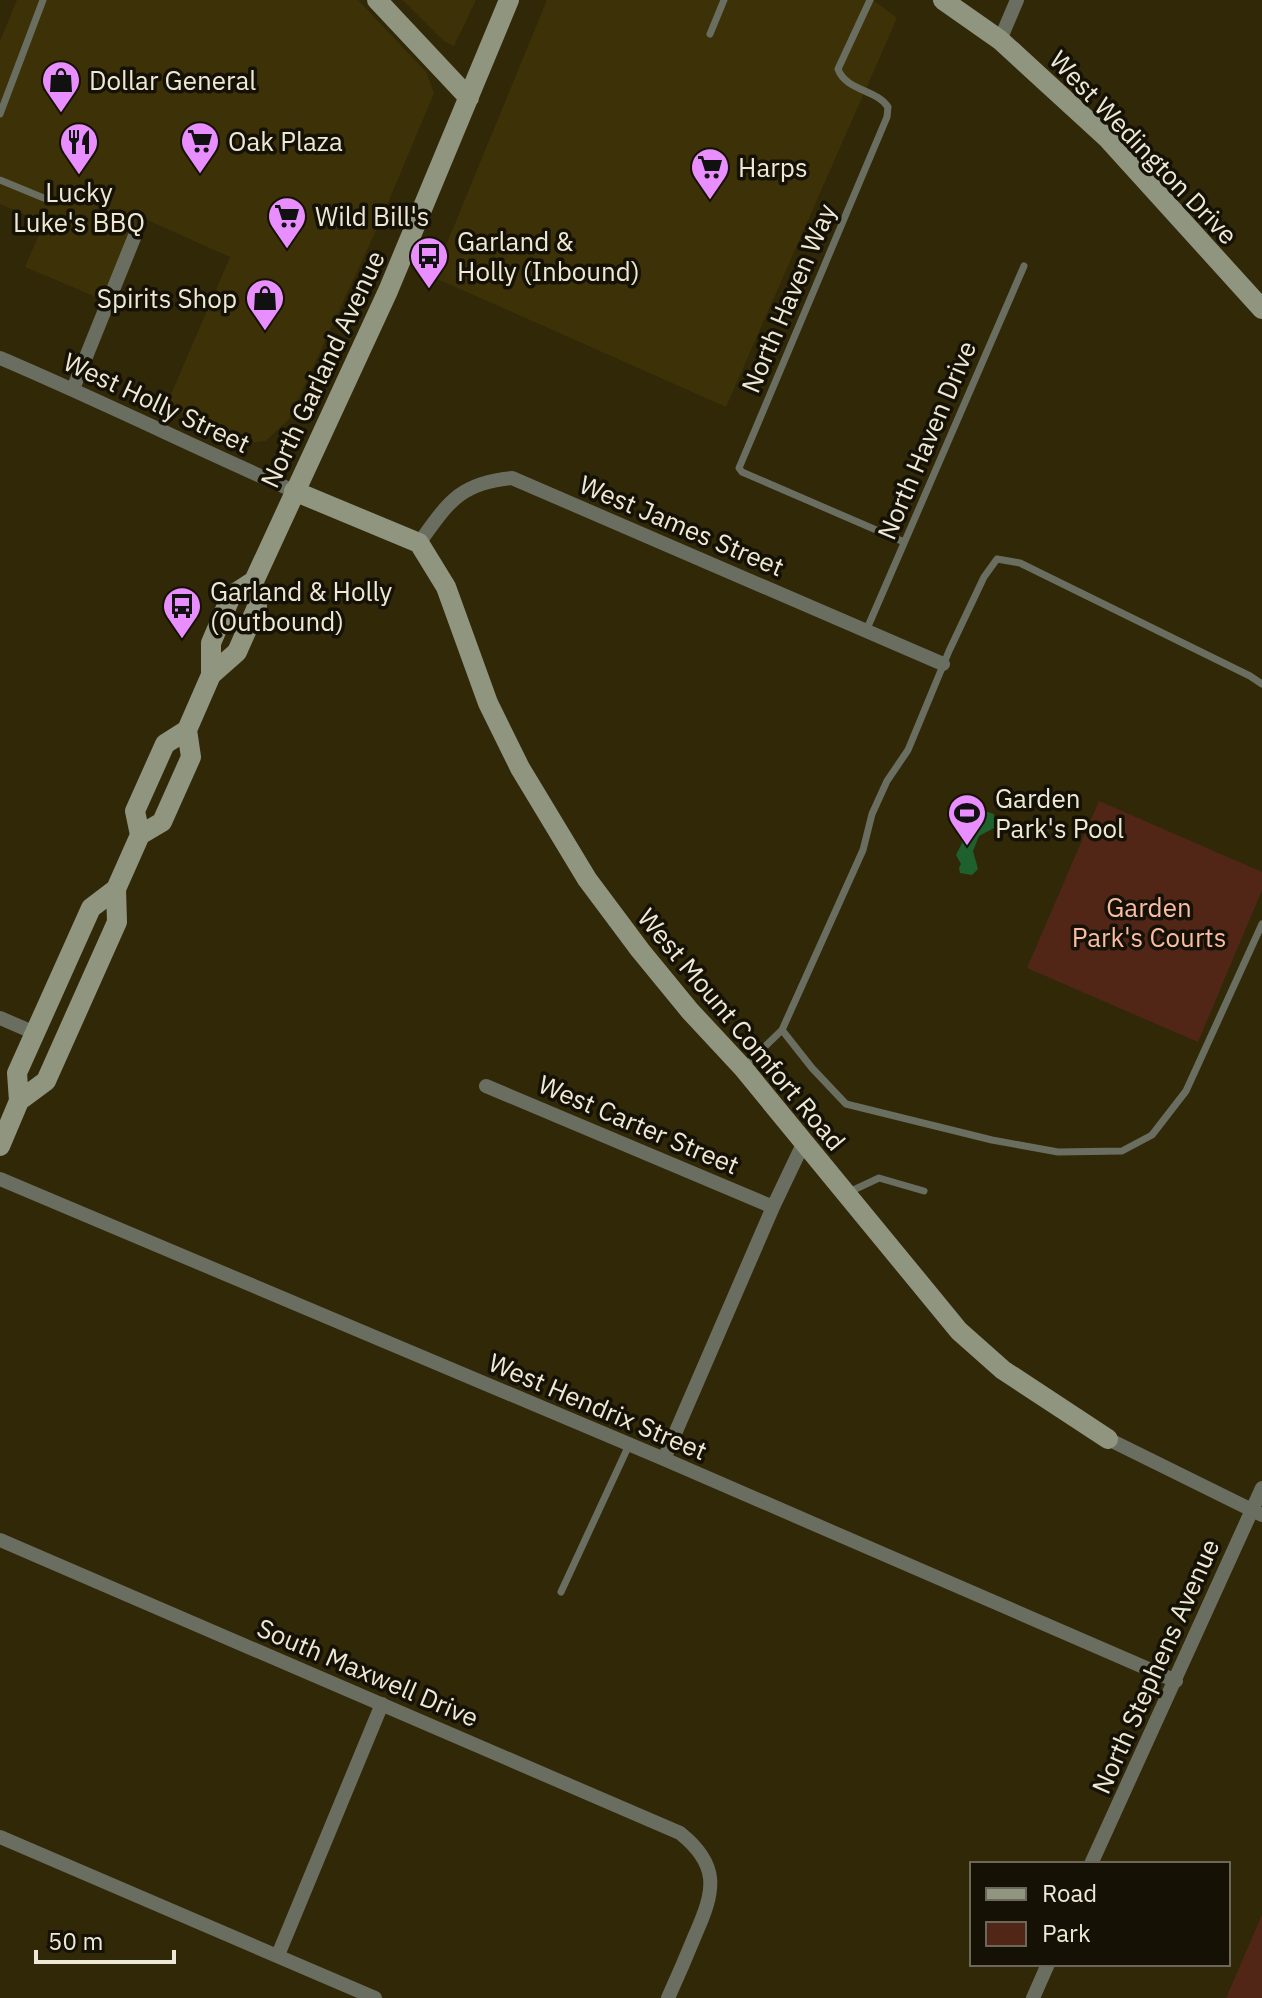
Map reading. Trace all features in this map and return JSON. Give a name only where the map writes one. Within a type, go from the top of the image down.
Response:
[{"type":"main road","points":[[377,0],[469,98]]},
{"type":"main road","name":"North Garland Avenue","points":[[19,1101],[46,1081],[117,922],[116,889],[140,835],[162,822],[191,757],[187,730],[211,675],[211,643],[231,596],[254,581],[388,291],[509,0]]},
{"type":"main road","name":"West Wedington Drive","points":[[943,0],[1000,40],[1108,139],[1262,309]]},
{"type":"main road","points":[[294,491],[419,543]]},
{"type":"main road","name":"West Mount Comfort Road","points":[[419,543],[446,587],[488,703],[520,768],[587,879],[640,950],[690,1011],[743,1068],[959,1331],[1003,1370],[1108,1439]]},
{"type":"main road","name":"North Garland Avenue","points":[[140,835],[135,811],[165,744],[187,730]]},
{"type":"main road","name":"North Garland Avenue","points":[[0,1146],[19,1101],[17,1073],[91,908],[116,889]]},
{"type":"street","points":[[1000,40],[1017,0]]},
{"type":"street","points":[[73,389],[136,233]]},
{"type":"street","name":"West Holly Street","points":[[0,358],[294,491]]},
{"type":"street","name":"West James Street","points":[[419,543],[465,489],[492,480],[512,478],[943,664]]},
{"type":"street","points":[[0,1018],[35,1033]]},
{"type":"street","name":"West Carter Street","points":[[486,1086],[773,1207]]},
{"type":"street","points":[[664,1459],[804,1142]]},
{"type":"street","name":"West Hendrix Street","points":[[0,1179],[664,1459],[1176,1681]]},
{"type":"street","name":"West Mount Comfort Road","points":[[1108,1439],[1257,1513]]},
{"type":"street","name":"North Stephens Avenue","points":[[1092,1862],[1257,1513],[1262,1488]]},
{"type":"street","name":"South Maxwell Drive","points":[[0,1540],[680,1833],[695,1845],[707,1861],[712,1882],[709,1903],[668,1998]]},
{"type":"street","points":[[278,1955],[382,1704]]},
{"type":"street","points":[[0,1837],[375,1998]]},
{"type":"street","points":[[1033,1998],[1047,1966]]},
{"type":"lane","points":[[0,114],[43,0]]},
{"type":"lane","points":[[710,34],[724,0]]},
{"type":"lane","name":"North Haven Way","points":[[870,0],[838,69],[848,83],[883,99],[888,107],[887,117],[739,468],[742,472],[904,542]]},
{"type":"lane","points":[[0,180],[51,201]]},
{"type":"lane","name":"North Haven Drive","points":[[866,631],[1024,266]]},
{"type":"lane","points":[[743,1068],[782,1030],[863,850],[872,814],[887,781],[908,750],[943,664],[984,577],[997,559],[1020,563],[1262,684]]},
{"type":"lane","points":[[782,1030],[846,1104],[992,1140],[1058,1152],[1122,1151],[1152,1135],[1186,1091],[1262,924]]},
{"type":"lane","points":[[845,1194],[879,1178],[924,1191]]},
{"type":"lane","points":[[561,1592],[629,1445]]},
{"type":"shaded area","name":"Oak Plaza","points":[[17,0],[358,0],[426,72],[434,93],[380,222],[289,419],[266,441],[248,443],[166,406],[230,257],[138,216],[136,233],[108,302],[25,267],[44,223],[0,204],[0,41]]},
{"type":"shaded area","points":[[403,0],[476,0],[454,46],[444,41]]},
{"type":"shaded area","points":[[547,0],[873,0],[897,18],[726,407],[433,277]]},
{"type":"shaded area","name":"Garden Park's Pool","points":[[984,811],[994,814],[994,828],[979,836],[973,851],[978,869],[972,875],[960,873],[961,864],[956,855],[961,839],[967,832],[968,823]]},
{"type":"green space","name":"Garden Park's Courts","points":[[1099,801],[1262,872],[1262,890],[1198,1042],[1027,968]]},
{"type":"green space","points":[[1262,1915],[1262,1998],[1226,1998]]},
{"type":"place","name":"Dollar General","points":[[61,114]]},
{"type":"place","name":"Oak Plaza","points":[[200,175]]},
{"type":"place","name":"Lucky Luke's BBQ","points":[[79,176]]},
{"type":"place","name":"Harps","points":[[710,201]]},
{"type":"place","name":"Wild Bill's","points":[[287,250]]},
{"type":"place","name":"Garland & Holly (Inbound)","points":[[429,290]]},
{"type":"place","name":"Spirits Shop","points":[[265,332]]},
{"type":"place","name":"Garland & Holly (Outbound)","points":[[182,640]]},
{"type":"place","name":"Garden Park's Pool","points":[[967,847]]}]
